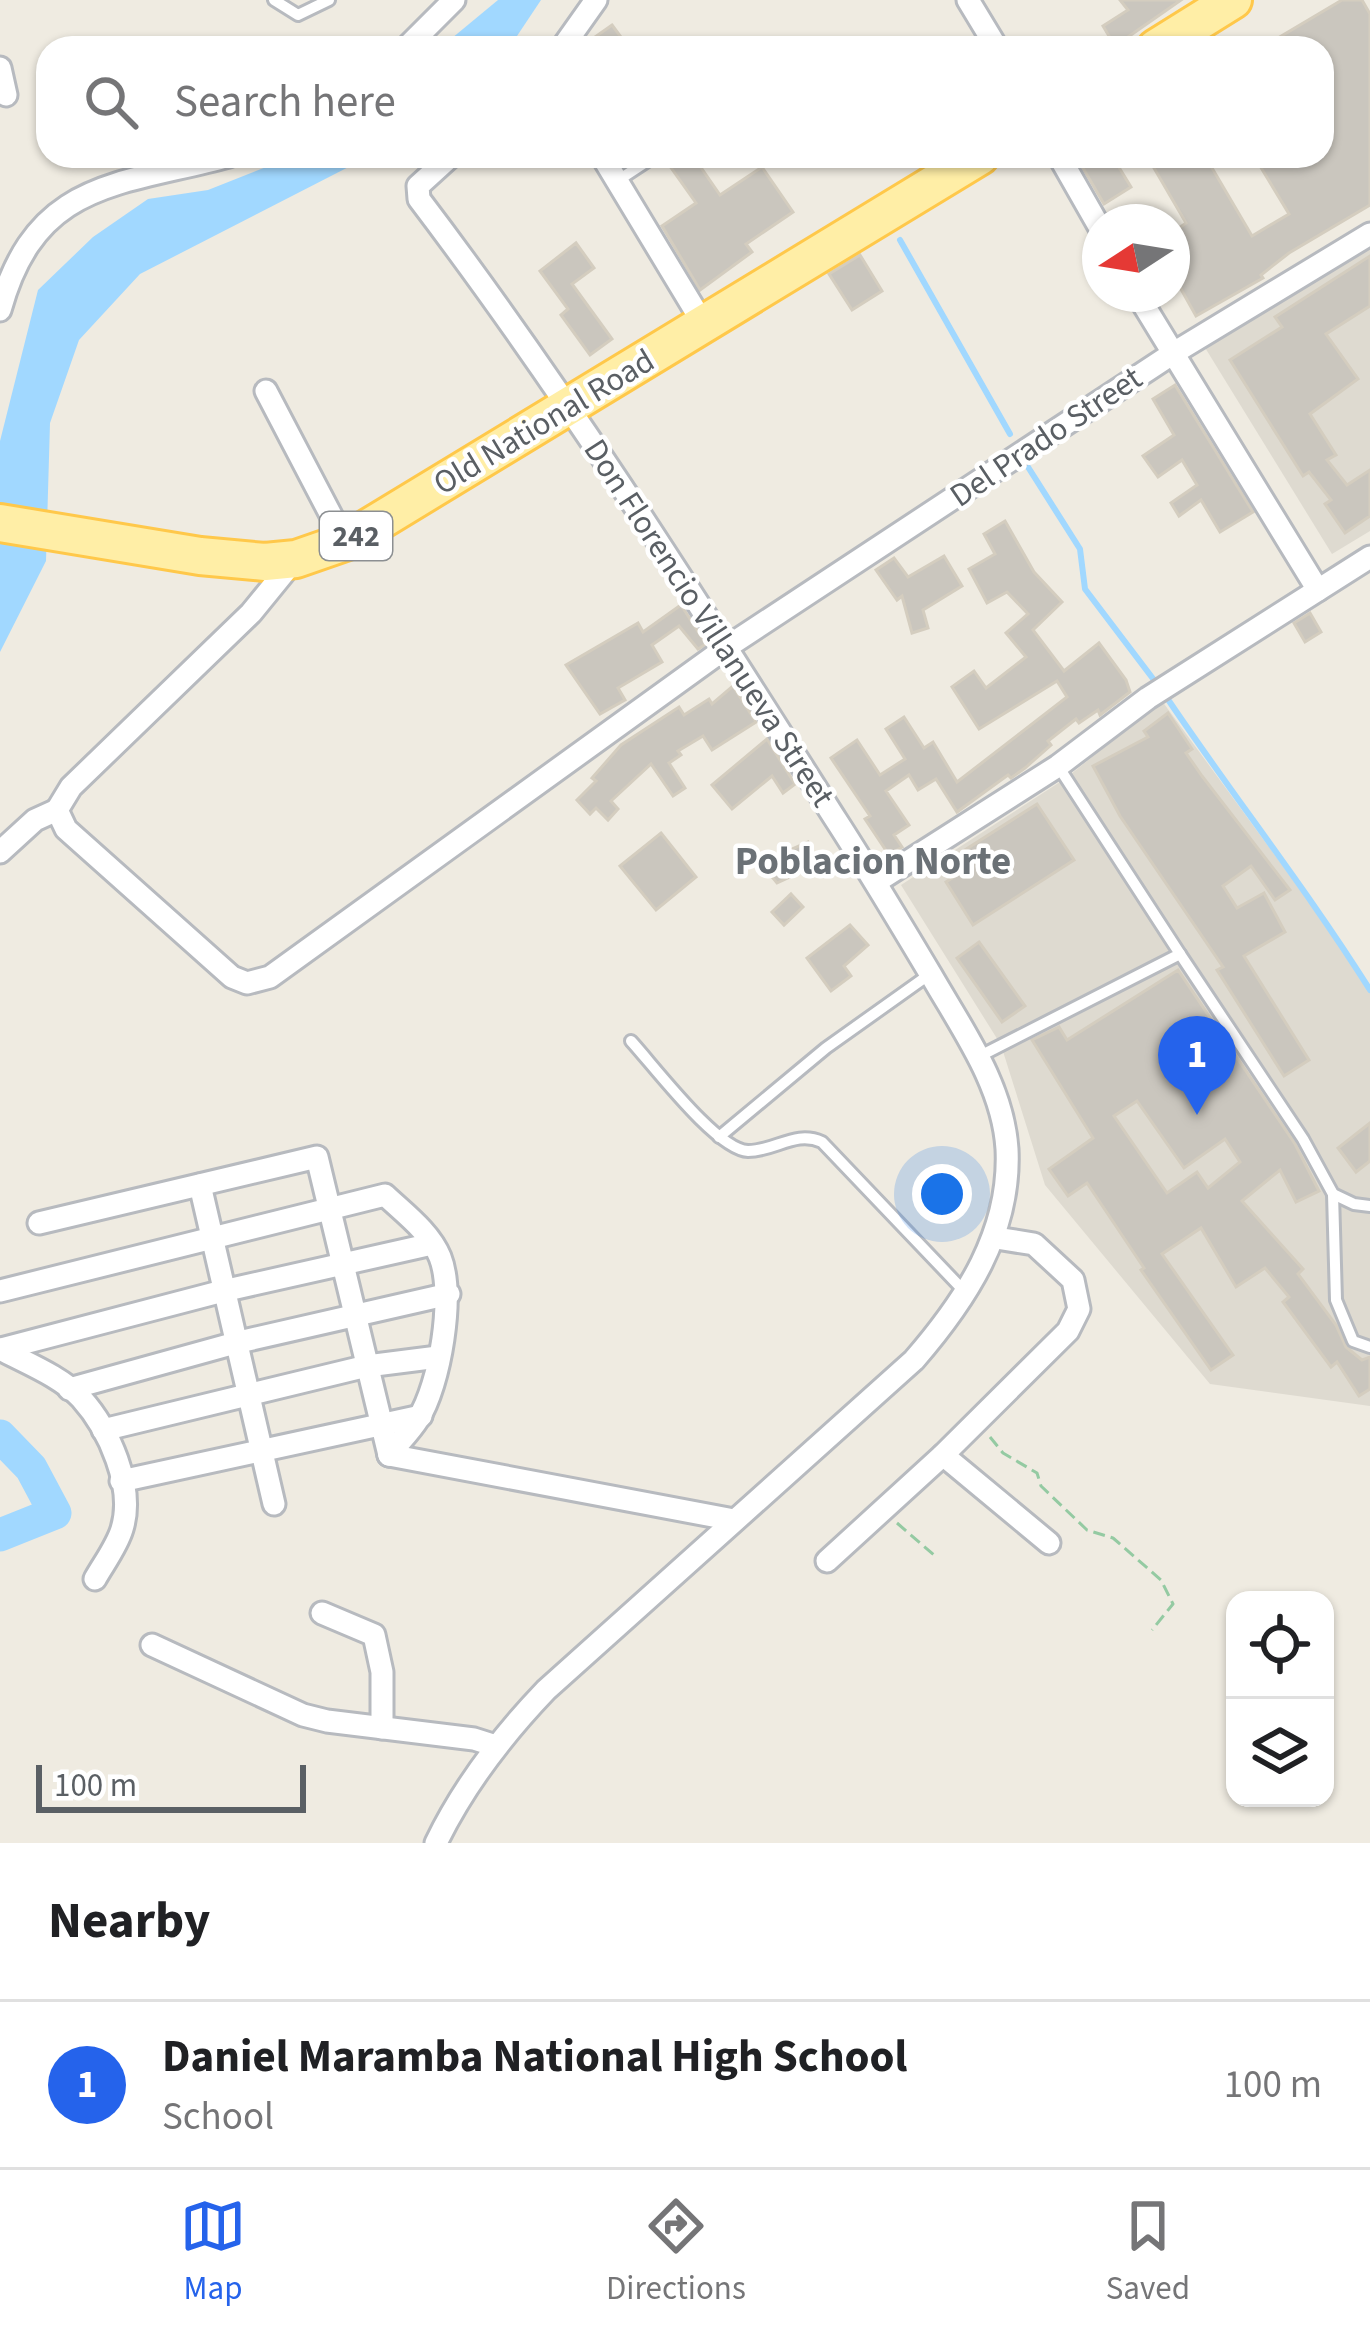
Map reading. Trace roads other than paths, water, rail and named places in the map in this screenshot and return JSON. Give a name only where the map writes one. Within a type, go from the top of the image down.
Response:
[{"type":"main road","points":[[1175,36],[1233,0]]},
{"type":"main road","name":"Old National Road","points":[[0,523],[265,562],[296,559],[345,542],[960,168]]},
{"type":"street","points":[[418,36],[454,0]]},
{"type":"street","points":[[570,36],[596,0]]},
{"type":"street","points":[[968,0],[990,36]]},
{"type":"street","points":[[0,68],[7,95]]},
{"type":"street","points":[[0,310],[19,260],[60,208],[87,192],[182,168]]},
{"type":"street","name":"Don Florencio Villanueva Street","points":[[436,1843],[463,1791],[546,1690],[914,1360],[947,1322],[996,1238],[1006,1148],[998,1103],[978,1057],[876,882],[570,406],[416,192],[437,168]]},
{"type":"street","points":[[609,168],[704,325]]},
{"type":"street","points":[[1066,168],[1086,204]]},
{"type":"street","name":"Del Prado Street","points":[[57,810],[66,829],[232,977],[259,982],[727,647],[1172,354],[1370,233]]},
{"type":"street","points":[[1148,312],[1318,590]]},
{"type":"street","points":[[266,391],[345,542]]},
{"type":"street","points":[[876,882],[1058,766],[1148,698],[1370,556]]},
{"type":"street","points":[[0,852],[35,820],[57,810],[71,788],[251,613],[296,559]]},
{"type":"street","points":[[39,1223],[317,1156],[389,1455]]},
{"type":"street","points":[[200,1185],[274,1504]]},
{"type":"street","points":[[0,1291],[385,1195],[440,1256],[449,1294],[421,1416],[389,1455]]},
{"type":"street","points":[[826,1561],[943,1455],[1068,1331],[1079,1309],[1073,1280],[1034,1244],[996,1238]]},
{"type":"street","points":[[0,1349],[432,1244]]},
{"type":"street","points":[[69,1389],[238,1342],[449,1294]]},
{"type":"street","points":[[0,1349],[79,1396],[103,1430],[126,1502],[122,1531],[95,1579]]},
{"type":"street","points":[[103,1430],[368,1366],[438,1357]]},
{"type":"street","points":[[121,1481],[421,1416]]},
{"type":"street","points":[[389,1455],[734,1520]]},
{"type":"street","points":[[943,1455],[1049,1543]]},
{"type":"street","points":[[322,1613],[374,1636],[382,1672],[382,1728]]},
{"type":"street","points":[[152,1646],[303,1714],[496,1746]]},
{"type":"lane","points":[[274,0],[298,15],[329,0]]},
{"type":"lane","points":[[617,181],[637,168]]},
{"type":"lane","points":[[1058,766],[1303,1139],[1333,1195],[1336,1300],[1353,1341],[1370,1347]]},
{"type":"lane","points":[[978,1057],[1180,955]]},
{"type":"lane","points":[[719,1137],[826,1048],[930,974]]},
{"type":"lane","points":[[631,1041],[726,1144],[750,1151],[799,1137],[822,1142],[965,1292]]},
{"type":"lane","points":[[1333,1195],[1370,1206]]},
{"type":"water","points":[[498,0],[541,0],[517,36],[454,36]]},
{"type":"water","points":[[264,168],[347,168],[140,274],[79,340],[50,423],[46,561],[0,652],[0,441],[38,290],[93,237],[148,199],[208,190]]},
{"type":"waterway","points":[[900,240],[1010,434]]},
{"type":"waterway","points":[[1028,467],[1080,549],[1085,589],[1154,680]]},
{"type":"waterway","points":[[1165,695],[1370,990]]},
{"type":"waterway","points":[[0,1436],[31,1468],[55,1513],[0,1535]]},
{"type":"place","name":"Daniel Maramba National High School","points":[[1197,1115]]},
{"type":"district","name":"Poblacion Norte","points":[[873,862]]}]
